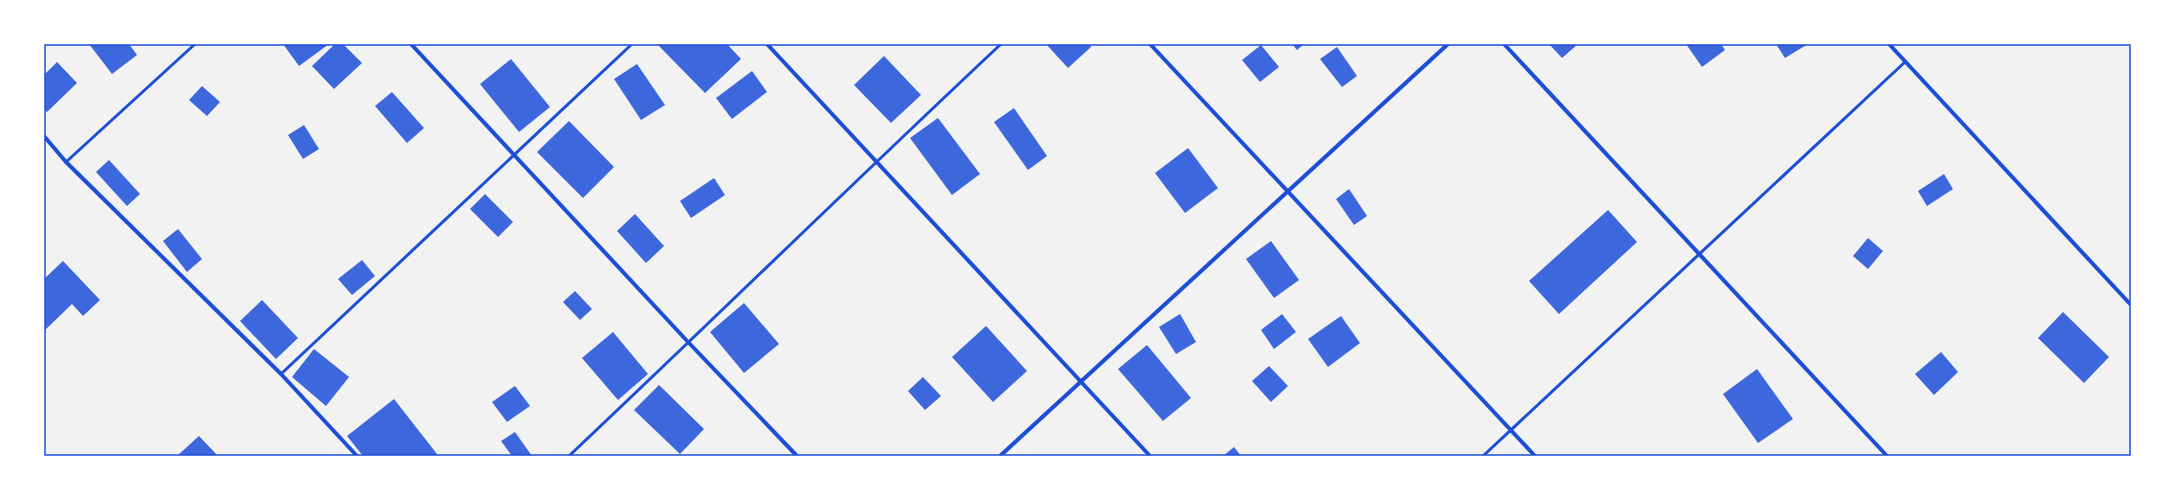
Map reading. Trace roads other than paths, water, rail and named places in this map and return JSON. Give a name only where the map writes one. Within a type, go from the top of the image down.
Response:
[{"type":"street","points":[[411,44],[515,154],[689,343],[797,456]]},
{"type":"street","points":[[767,44],[1150,456]]},
{"type":"street","points":[[1150,44],[1535,456]]},
{"type":"street","points":[[1000,456],[1448,44]]},
{"type":"street","points":[[1504,44],[1887,456]]},
{"type":"street","points":[[1889,44],[2131,305]]},
{"type":"street","points":[[44,136],[66,162],[281,374],[357,456]]},
{"type":"lane","points":[[66,162],[194,44]]},
{"type":"lane","points":[[281,374],[632,44]]},
{"type":"lane","points":[[569,456],[689,343],[876,161],[1001,44]]},
{"type":"lane","points":[[1483,456],[1905,62]]}]
